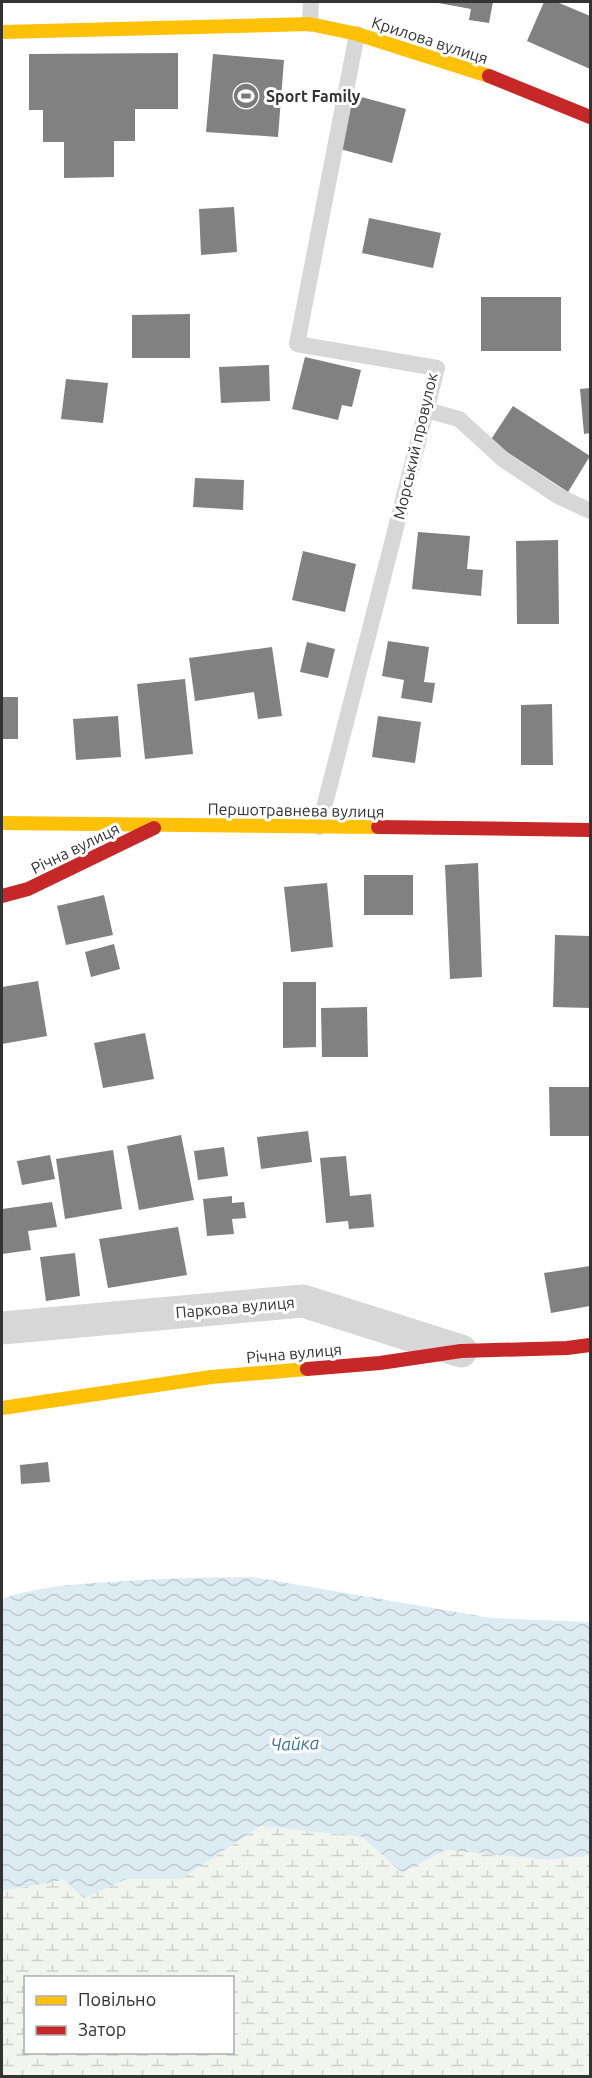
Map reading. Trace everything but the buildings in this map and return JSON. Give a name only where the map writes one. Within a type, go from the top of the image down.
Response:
[{"type":"street","name":"Крилова вулиця","points":[[2,32],[310,24],[357,34],[486,75],[591,117]]},
{"type":"street","name":"Першотравнева вулиця","points":[[2,823],[591,830]]},
{"type":"street","name":"Річна вулиця","points":[[2,896],[28,889],[160,825]]},
{"type":"street","name":"Паркова вулиця","points":[[2,1328],[303,1301],[461,1351]]},
{"type":"street","name":"Річна вулиця","points":[[2,1408],[211,1377],[380,1363],[461,1351],[567,1348],[591,1345]]},
{"type":"lane","points":[[310,24],[311,2]]},
{"type":"lane","name":"Морський провулок","points":[[319,827],[437,368],[297,344],[357,34]]},
{"type":"lane","points":[[426,410],[459,419],[504,460],[558,496],[591,511]]},
{"type":"green space","points":[[261,1826],[362,1837],[402,1873],[446,1850],[549,1860],[590,1855],[590,2076],[2,2076],[2,1891],[64,1880],[84,1898],[127,1879],[181,1879]]},
{"type":"water","name":"Чайка","points":[[252,1577],[491,1618],[590,1622],[590,1855],[549,1860],[446,1850],[402,1873],[362,1837],[261,1826],[181,1879],[127,1879],[84,1898],[64,1880],[2,1891],[2,1599],[36,1590],[72,1585],[154,1579]]},
{"type":"traffic: slow","points":[[2,32],[310,24],[357,34],[489,76]]},
{"type":"traffic: slow","points":[[2,823],[378,827]]},
{"type":"traffic: slow","points":[[2,1408],[211,1377],[307,1369]]},
{"type":"traffic: jam","points":[[489,76],[590,117]]},
{"type":"traffic: jam","points":[[378,827],[590,830]]},
{"type":"traffic: jam","points":[[2,896],[28,889],[154,828]]},
{"type":"traffic: jam","points":[[307,1369],[380,1363],[461,1351],[567,1348],[590,1345]]},
{"type":"place","name":"Sport Family","points":[[246,96]]}]
